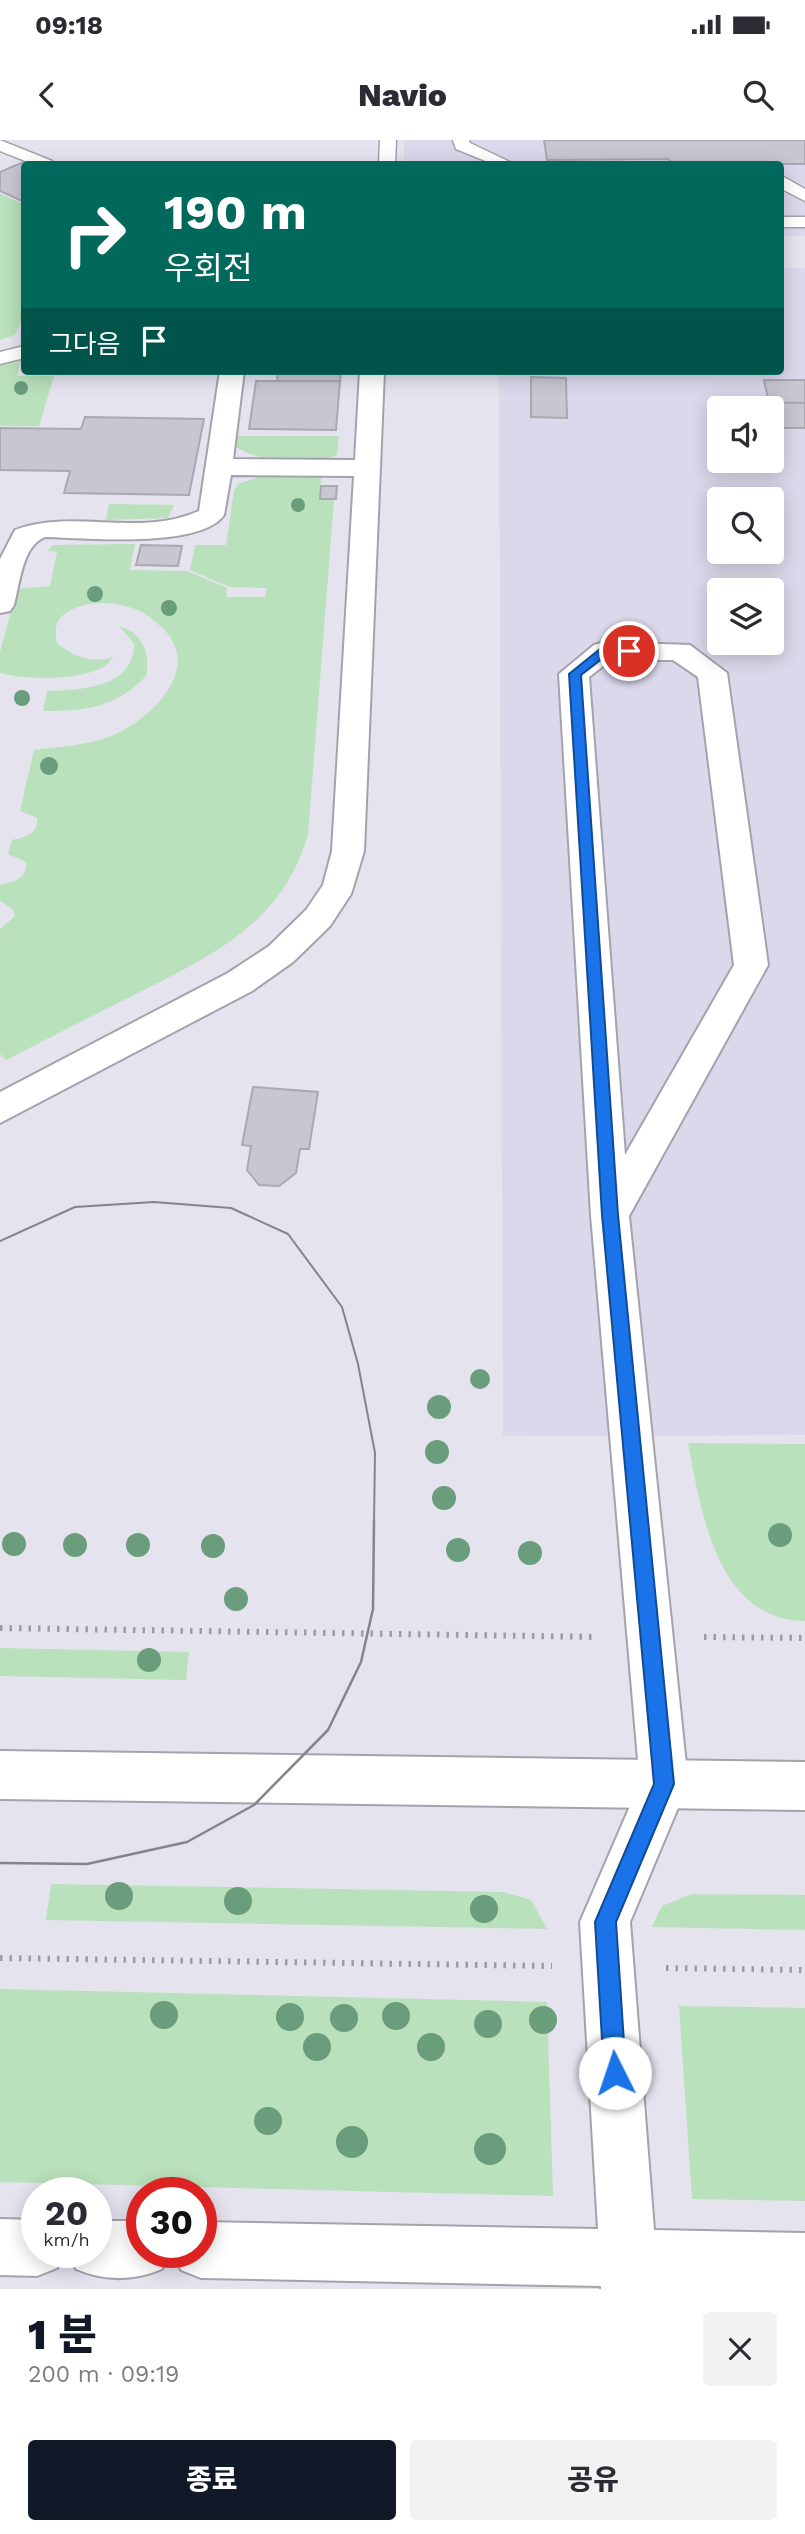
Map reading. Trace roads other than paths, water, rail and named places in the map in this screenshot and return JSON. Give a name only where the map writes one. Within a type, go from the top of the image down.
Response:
[{"type":"street","points":[[0,605],[16,550],[24,536],[42,529],[165,530],[194,525],[211,515],[231,375]]},
{"type":"street","points":[[0,1109],[240,982],[281,954],[309,927],[339,886],[348,850],[372,375]]},
{"type":"street","points":[[219,467],[368,468]]},
{"type":"street","points":[[610,1215],[751,965],[712,673],[680,651],[604,651],[575,674],[610,1215],[664,1784],[605,1922],[629,2273]]},
{"type":"street","points":[[0,1775],[805,1786]]},
{"type":"street","points":[[0,2247],[21,2248]]},
{"type":"street","points":[[217,2251],[629,2273],[805,2261]]},
{"type":"lane","points":[[387,161],[388,140]]},
{"type":"lane","points":[[461,140],[461,146],[498,161]]},
{"type":"lane","points":[[0,145],[39,161]]},
{"type":"lane","points":[[784,183],[805,196]]},
{"type":"lane","points":[[784,222],[805,222]]},
{"type":"lane","points":[[0,358],[21,353]]},
{"type":"tram line","points":[[0,1241],[75,1207],[154,1202],[231,1208],[288,1234],[342,1307],[358,1364],[375,1453],[374,1523]]},
{"type":"tram line","points":[[0,1863],[87,1864],[187,1842],[254,1805],[328,1730],[361,1662],[373,1609],[374,1521]]}]
